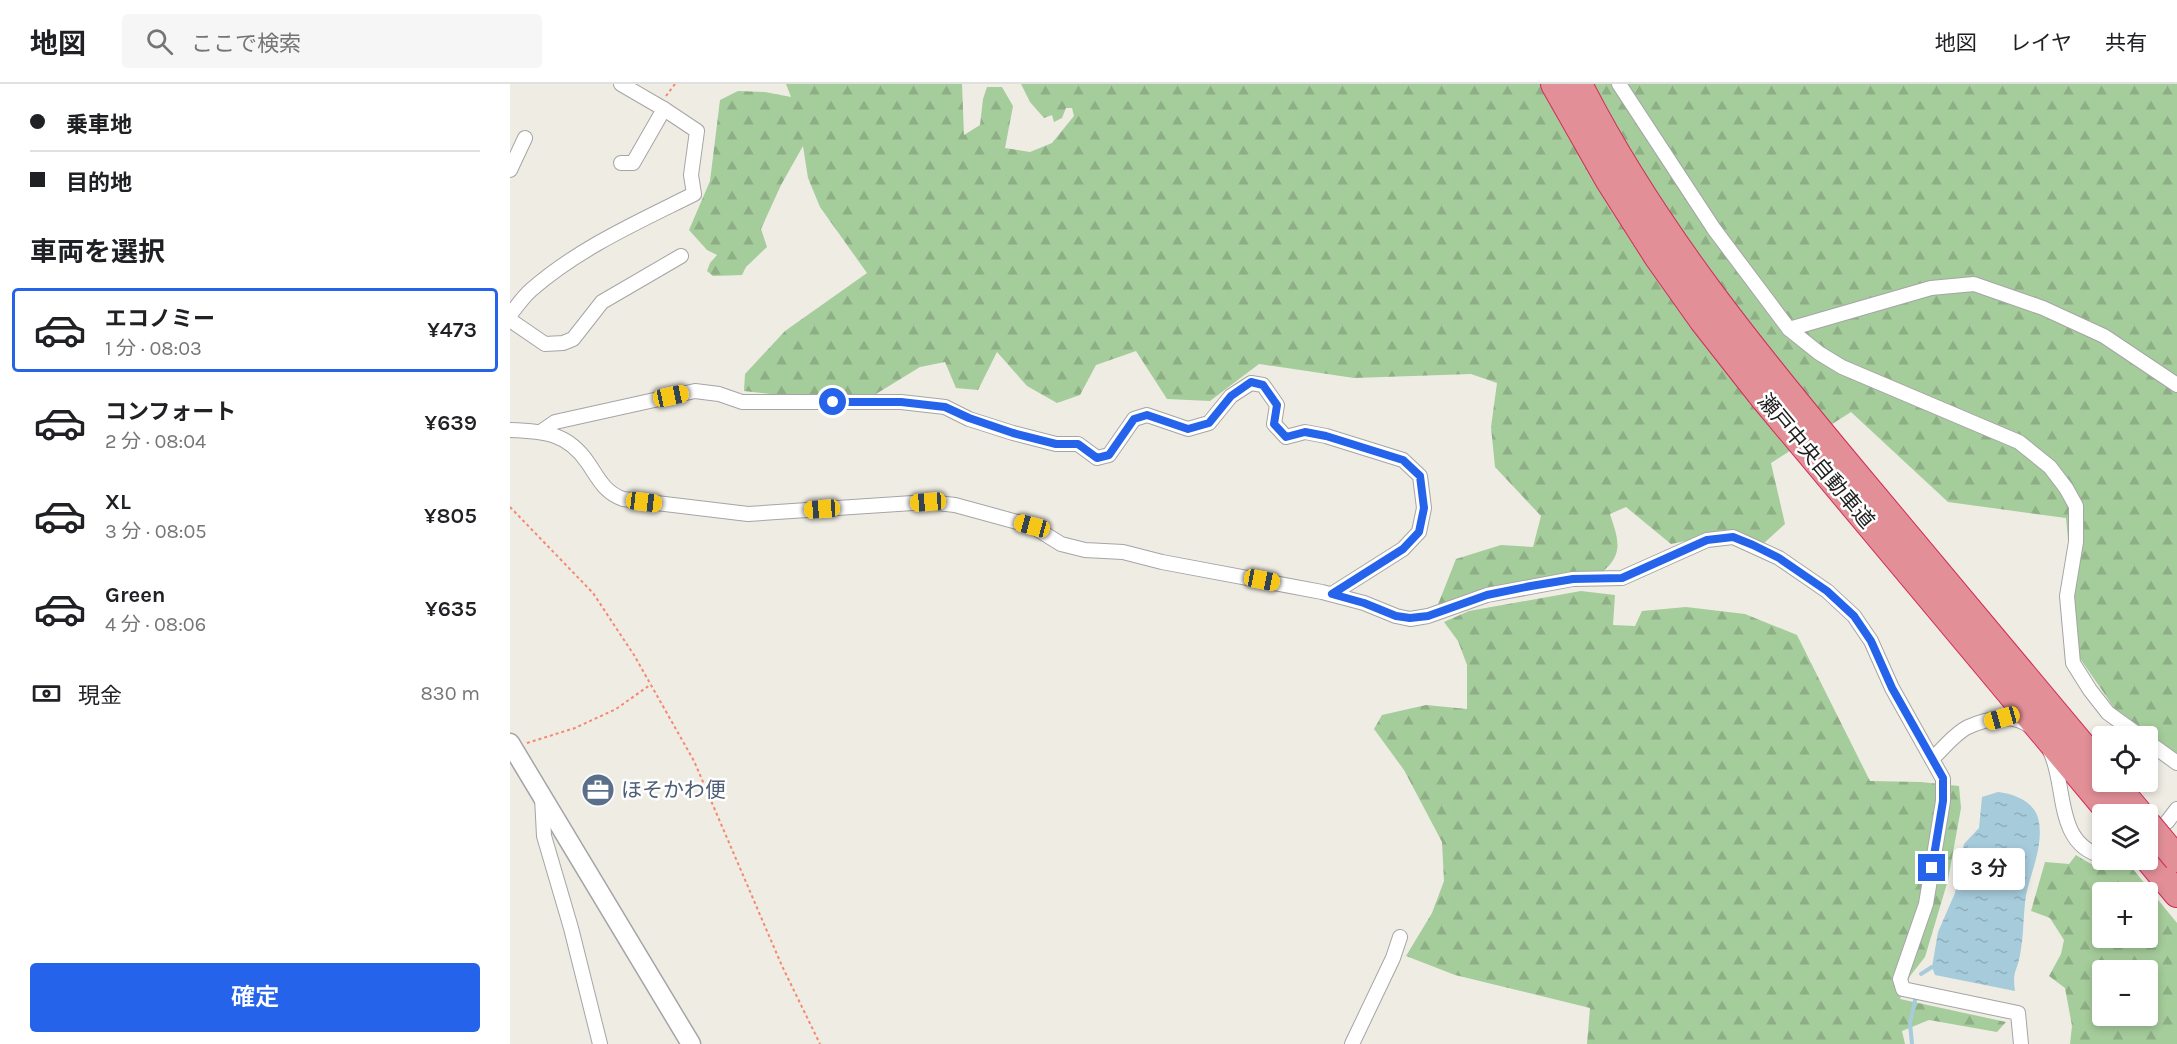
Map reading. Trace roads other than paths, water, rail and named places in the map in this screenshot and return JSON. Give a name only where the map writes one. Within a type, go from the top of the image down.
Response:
[{"type":"highway","name":"瀬戸中央自動車道","points":[[1554,84],[1609,181],[1658,258],[1702,320],[1772,392],[2092,757]]},
{"type":"highway","name":"瀬戸中央自動車道","points":[[1579,84],[1628,168],[1772,392],[2103,804]]},
{"type":"highway","points":[[2121,792],[2132,804]]},
{"type":"highway","points":[[2158,836],[2177,859]]},
{"type":"highway","points":[[2157,870],[2177,894]]},
{"type":"street","points":[[510,315],[529,291],[569,261],[611,235],[694,194],[691,175],[697,131],[621,84]]},
{"type":"street","points":[[1619,84],[1714,229],[1789,329],[1819,353],[1842,367],[2019,442],[2050,467],[2076,506],[2076,542],[2067,596],[2073,663],[2108,713],[2126,726]]},
{"type":"street","points":[[621,163],[633,163],[664,109]]},
{"type":"street","points":[[510,170],[525,138]]},
{"type":"street","points":[[510,320],[545,344],[563,343],[573,339],[602,302],[681,256]]},
{"type":"street","points":[[1789,329],[1931,288],[1974,284],[2043,308],[2104,336],[2177,385]]},
{"type":"street","points":[[542,431],[555,422],[695,391],[718,394],[742,402],[901,402],[945,407],[1013,433],[1056,444],[1078,444],[1097,458],[1109,455],[1134,419],[1147,415],[1188,429],[1209,423],[1231,396],[1251,382],[1263,385],[1277,405],[1274,424],[1286,437],[1305,432],[1326,436],[1403,460],[1420,476],[1424,508],[1419,532],[1403,549],[1332,594]]},
{"type":"street","points":[[510,430],[542,431],[563,438],[576,448],[602,486],[612,495],[623,499],[748,514],[928,502],[955,505],[1032,526],[1061,544],[1085,550],[1123,552],[1162,562],[1332,594],[1364,603],[1396,616],[1410,618],[1487,595],[1573,579],[1622,578],[1707,540],[1733,537],[1779,558],[1827,591],[1854,616],[1871,641],[1892,688],[1943,778],[1943,801],[1926,904],[1899,979],[1903,989],[2018,1013],[2021,1044]]},
{"type":"street","points":[[1932,759],[1966,728],[2002,718],[2022,720],[2042,735],[2053,756],[2067,823],[2078,841],[2092,852]]},
{"type":"street","points":[[511,745],[691,1044]]},
{"type":"street","points":[[2158,750],[2177,764]]},
{"type":"street","points":[[542,795],[544,836],[571,928],[600,1044]]},
{"type":"street","points":[[2158,829],[2168,822],[2177,809]]},
{"type":"street","points":[[1352,1044],[1393,958],[1400,937]]},
{"type":"water","points":[[1998,792],[2024,800],[2029,804],[2037,815],[2040,831],[2036,859],[2026,895],[2021,948],[2014,975],[2015,991],[1935,975],[1932,967],[1938,932],[1955,893],[1964,844],[1979,828],[1982,797]]},
{"type":"waterway","points":[[1921,974],[1932,967]]},
{"type":"waterway","points":[[1912,1044],[1910,1023],[1916,996]]},
{"type":"place","name":"ほそかわ便","points":[[598,790]]}]
